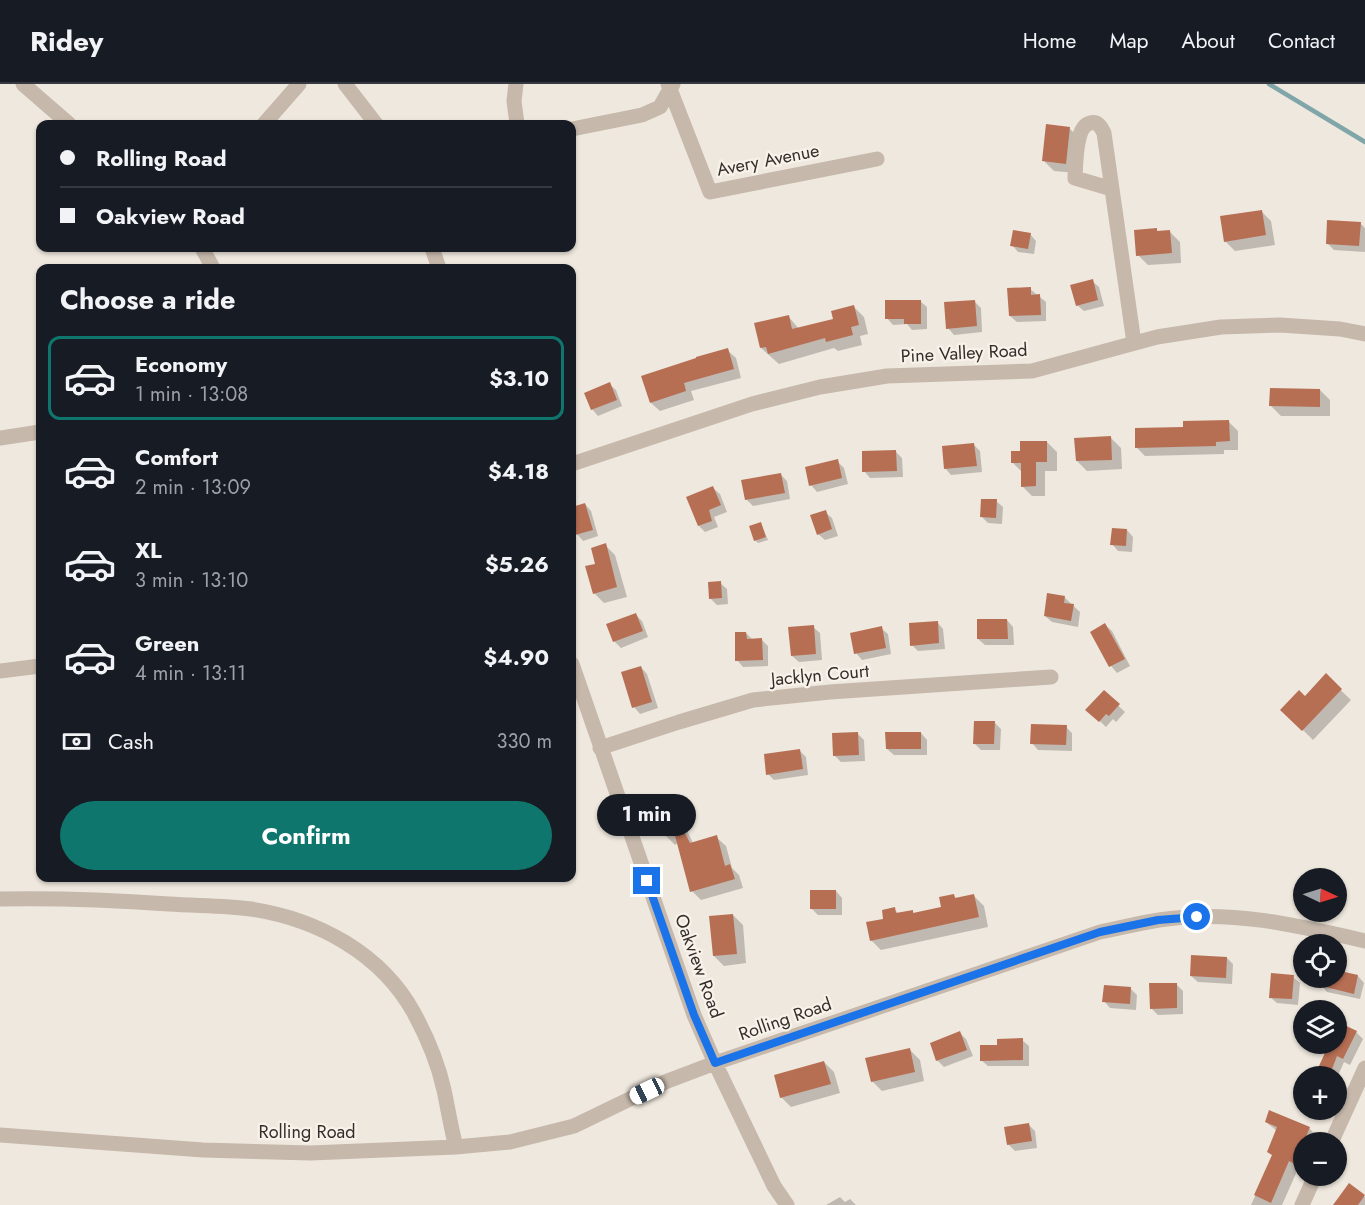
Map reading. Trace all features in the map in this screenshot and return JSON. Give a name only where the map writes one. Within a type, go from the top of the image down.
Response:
[{"type":"street","points":[[23,84],[64,120]]},
{"type":"street","points":[[268,120],[299,84]]},
{"type":"street","points":[[345,84],[373,120]]},
{"type":"street","points":[[516,84],[514,101],[516,120]]},
{"type":"street","points":[[576,128],[642,115],[660,107],[670,85]]},
{"type":"street","name":"Avery Avenue","points":[[670,85],[710,192],[877,159]]},
{"type":"street","points":[[1112,189],[1134,343]]},
{"type":"street","name":"Pine Valley Road","points":[[576,463],[752,404],[820,387],[887,376],[1032,371],[1157,337],[1221,327],[1280,325],[1340,329],[1365,334]]},
{"type":"street","points":[[0,438],[36,433]]},
{"type":"street","points":[[0,671],[36,666]]},
{"type":"street","name":"Oakview Road","points":[[576,676],[694,1015],[774,1186],[787,1205]]},
{"type":"street","name":"Jacklyn Court","points":[[600,748],[753,700],[830,692],[1051,677]]},
{"type":"street","points":[[0,899],[85,898],[250,909],[290,918],[321,929],[352,946],[383,971],[413,1011],[429,1044],[440,1077],[456,1148]]},
{"type":"street","name":"Rolling Road","points":[[0,1136],[203,1150],[311,1153],[456,1148],[510,1142],[574,1126],[665,1082],[715,1063],[1100,932],[1158,920],[1216,916],[1282,922],[1365,941]]},
{"type":"street","points":[[1335,1132],[1365,1068]]},
{"type":"street","points":[[1302,1205],[1311,1186]]},
{"type":"building","points":[[1046,124],[1070,127],[1066,164],[1042,161]]},
{"type":"building","points":[[1262,210],[1266,235],[1224,242],[1220,216]]},
{"type":"building","points":[[1327,220],[1361,222],[1359,246],[1326,244]]},
{"type":"building","points":[[1157,228],[1157,231],[1170,230],[1172,253],[1136,256],[1134,230]]},
{"type":"building","points":[[1013,230],[1031,233],[1028,249],[1010,246]]},
{"type":"building","points":[[1093,279],[1098,300],[1076,306],[1070,285]]},
{"type":"building","points":[[1031,287],[1031,295],[1040,294],[1041,315],[1009,316],[1007,288]]},
{"type":"building","points":[[885,300],[921,300],[921,324],[904,324],[904,319],[885,319]]},
{"type":"building","points":[[975,300],[977,326],[946,329],[944,302]]},
{"type":"building","points":[[854,305],[859,325],[851,327],[853,335],[826,342],[825,338],[768,354],[766,347],[760,348],[754,323],[789,315],[792,329],[833,319],[831,311]]},
{"type":"building","points":[[728,348],[734,369],[684,383],[686,391],[650,403],[641,376]]},
{"type":"building","points":[[610,382],[617,400],[591,410],[584,393]]},
{"type":"building","points":[[1270,388],[1320,389],[1320,407],[1269,406]]},
{"type":"building","points":[[1229,420],[1230,441],[1216,442],[1216,446],[1135,448],[1135,428],[1183,427],[1183,421]]},
{"type":"building","points":[[1111,436],[1112,460],[1076,461],[1074,438]]},
{"type":"building","points":[[1020,441],[1047,441],[1047,462],[1036,462],[1036,486],[1021,487],[1021,463],[1011,463],[1011,451],[1020,451]]},
{"type":"building","points":[[974,443],[977,466],[944,469],[942,446]]},
{"type":"building","points":[[896,450],[897,471],[862,472],[862,451]]},
{"type":"building","points":[[838,459],[842,478],[809,486],[805,467]]},
{"type":"building","points":[[781,473],[785,493],[745,500],[741,480]]},
{"type":"building","points":[[713,486],[721,505],[709,510],[712,521],[698,526],[686,497]]},
{"type":"building","points":[[981,499],[997,499],[996,518],[980,517]]},
{"type":"building","points":[[585,503],[593,530],[576,535],[576,506]]},
{"type":"building","points":[[826,510],[832,529],[817,535],[810,515]]},
{"type":"building","points":[[761,522],[766,537],[754,541],[749,526]]},
{"type":"building","points":[[1112,528],[1127,529],[1126,546],[1110,545]]},
{"type":"building","points":[[606,543],[617,587],[593,594],[585,566],[595,564],[591,548]]},
{"type":"building","points":[[721,581],[722,598],[709,599],[708,582]]},
{"type":"building","points":[[1047,593],[1065,596],[1064,603],[1074,604],[1071,621],[1044,616]]},
{"type":"building","points":[[636,613],[643,631],[613,642],[606,624]]},
{"type":"building","points":[[977,619],[1007,619],[1008,639],[977,639]]},
{"type":"building","points":[[938,621],[939,643],[910,646],[909,623]]},
{"type":"building","points":[[1105,623],[1125,659],[1109,667],[1090,632]]},
{"type":"building","points":[[814,625],[816,654],[791,656],[788,627]]},
{"type":"building","points":[[882,626],[886,648],[854,654],[850,633]]},
{"type":"building","points":[[735,632],[746,632],[747,639],[762,638],[763,660],[735,661]]},
{"type":"building","points":[[641,666],[652,702],[632,708],[621,672]]},
{"type":"building","points":[[1326,673],[1342,689],[1302,731],[1280,710],[1299,690],[1305,696]]},
{"type":"building","points":[[1104,690],[1120,704],[1109,716],[1106,714],[1099,722],[1085,710]]},
{"type":"building","points":[[974,721],[995,721],[994,744],[973,744]]},
{"type":"building","points":[[1031,724],[1067,725],[1066,745],[1030,744]]},
{"type":"building","points":[[858,732],[859,755],[833,756],[832,733]]},
{"type":"building","points":[[885,732],[921,732],[921,749],[886,749]]},
{"type":"building","points":[[800,749],[803,769],[766,775],[764,754]]},
{"type":"building","points":[[671,805],[690,843],[717,835],[725,866],[730,864],[735,879],[690,892],[674,832],[664,836],[654,814]]},
{"type":"building","points":[[810,890],[836,890],[836,909],[810,909]]},
{"type":"building","points":[[954,894],[955,898],[974,894],[979,917],[870,941],[866,922],[883,919],[882,910],[895,907],[896,913],[913,910],[913,913],[941,907],[939,897]]},
{"type":"building","points":[[733,914],[737,954],[713,956],[709,916]]},
{"type":"building","points":[[1191,955],[1227,957],[1226,978],[1190,976]]},
{"type":"building","points":[[1347,972],[1358,975],[1354,994],[1330,988],[1347,988]]},
{"type":"building","points":[[1271,973],[1293,975],[1292,999],[1269,998]]},
{"type":"building","points":[[1149,983],[1177,983],[1177,1008],[1150,1009]]},
{"type":"building","points":[[1104,985],[1131,987],[1130,1004],[1102,1002]]},
{"type":"building","points":[[1347,1026],[1357,1031],[1347,1051]]},
{"type":"building","points":[[960,1031],[967,1050],[936,1061],[930,1043]]},
{"type":"building","points":[[1023,1038],[1023,1060],[980,1061],[980,1045],[997,1045],[997,1039]]},
{"type":"building","points":[[910,1048],[915,1072],[871,1082],[865,1058]]},
{"type":"building","points":[[1324,1054],[1346,1054],[1343,1059],[1337,1056],[1333,1066],[1319,1066]]},
{"type":"building","points":[[824,1061],[831,1084],[780,1098],[774,1075]]},
{"type":"building","points":[[1269,1110],[1310,1127],[1308,1132],[1293,1132],[1293,1163],[1289,1161],[1271,1203],[1254,1195],[1272,1155],[1267,1152],[1277,1127],[1265,1122]]},
{"type":"building","points":[[1029,1123],[1032,1141],[1007,1145],[1004,1127]]},
{"type":"building","points":[[1349,1183],[1365,1195],[1358,1205],[1333,1205],[1347,1186]]},
{"type":"waterway","points":[[1269,84],[1365,142]]},
{"type":"route","points":[[647,881],[694,1015],[715,1063],[1100,932],[1158,920],[1197,917]]}]
